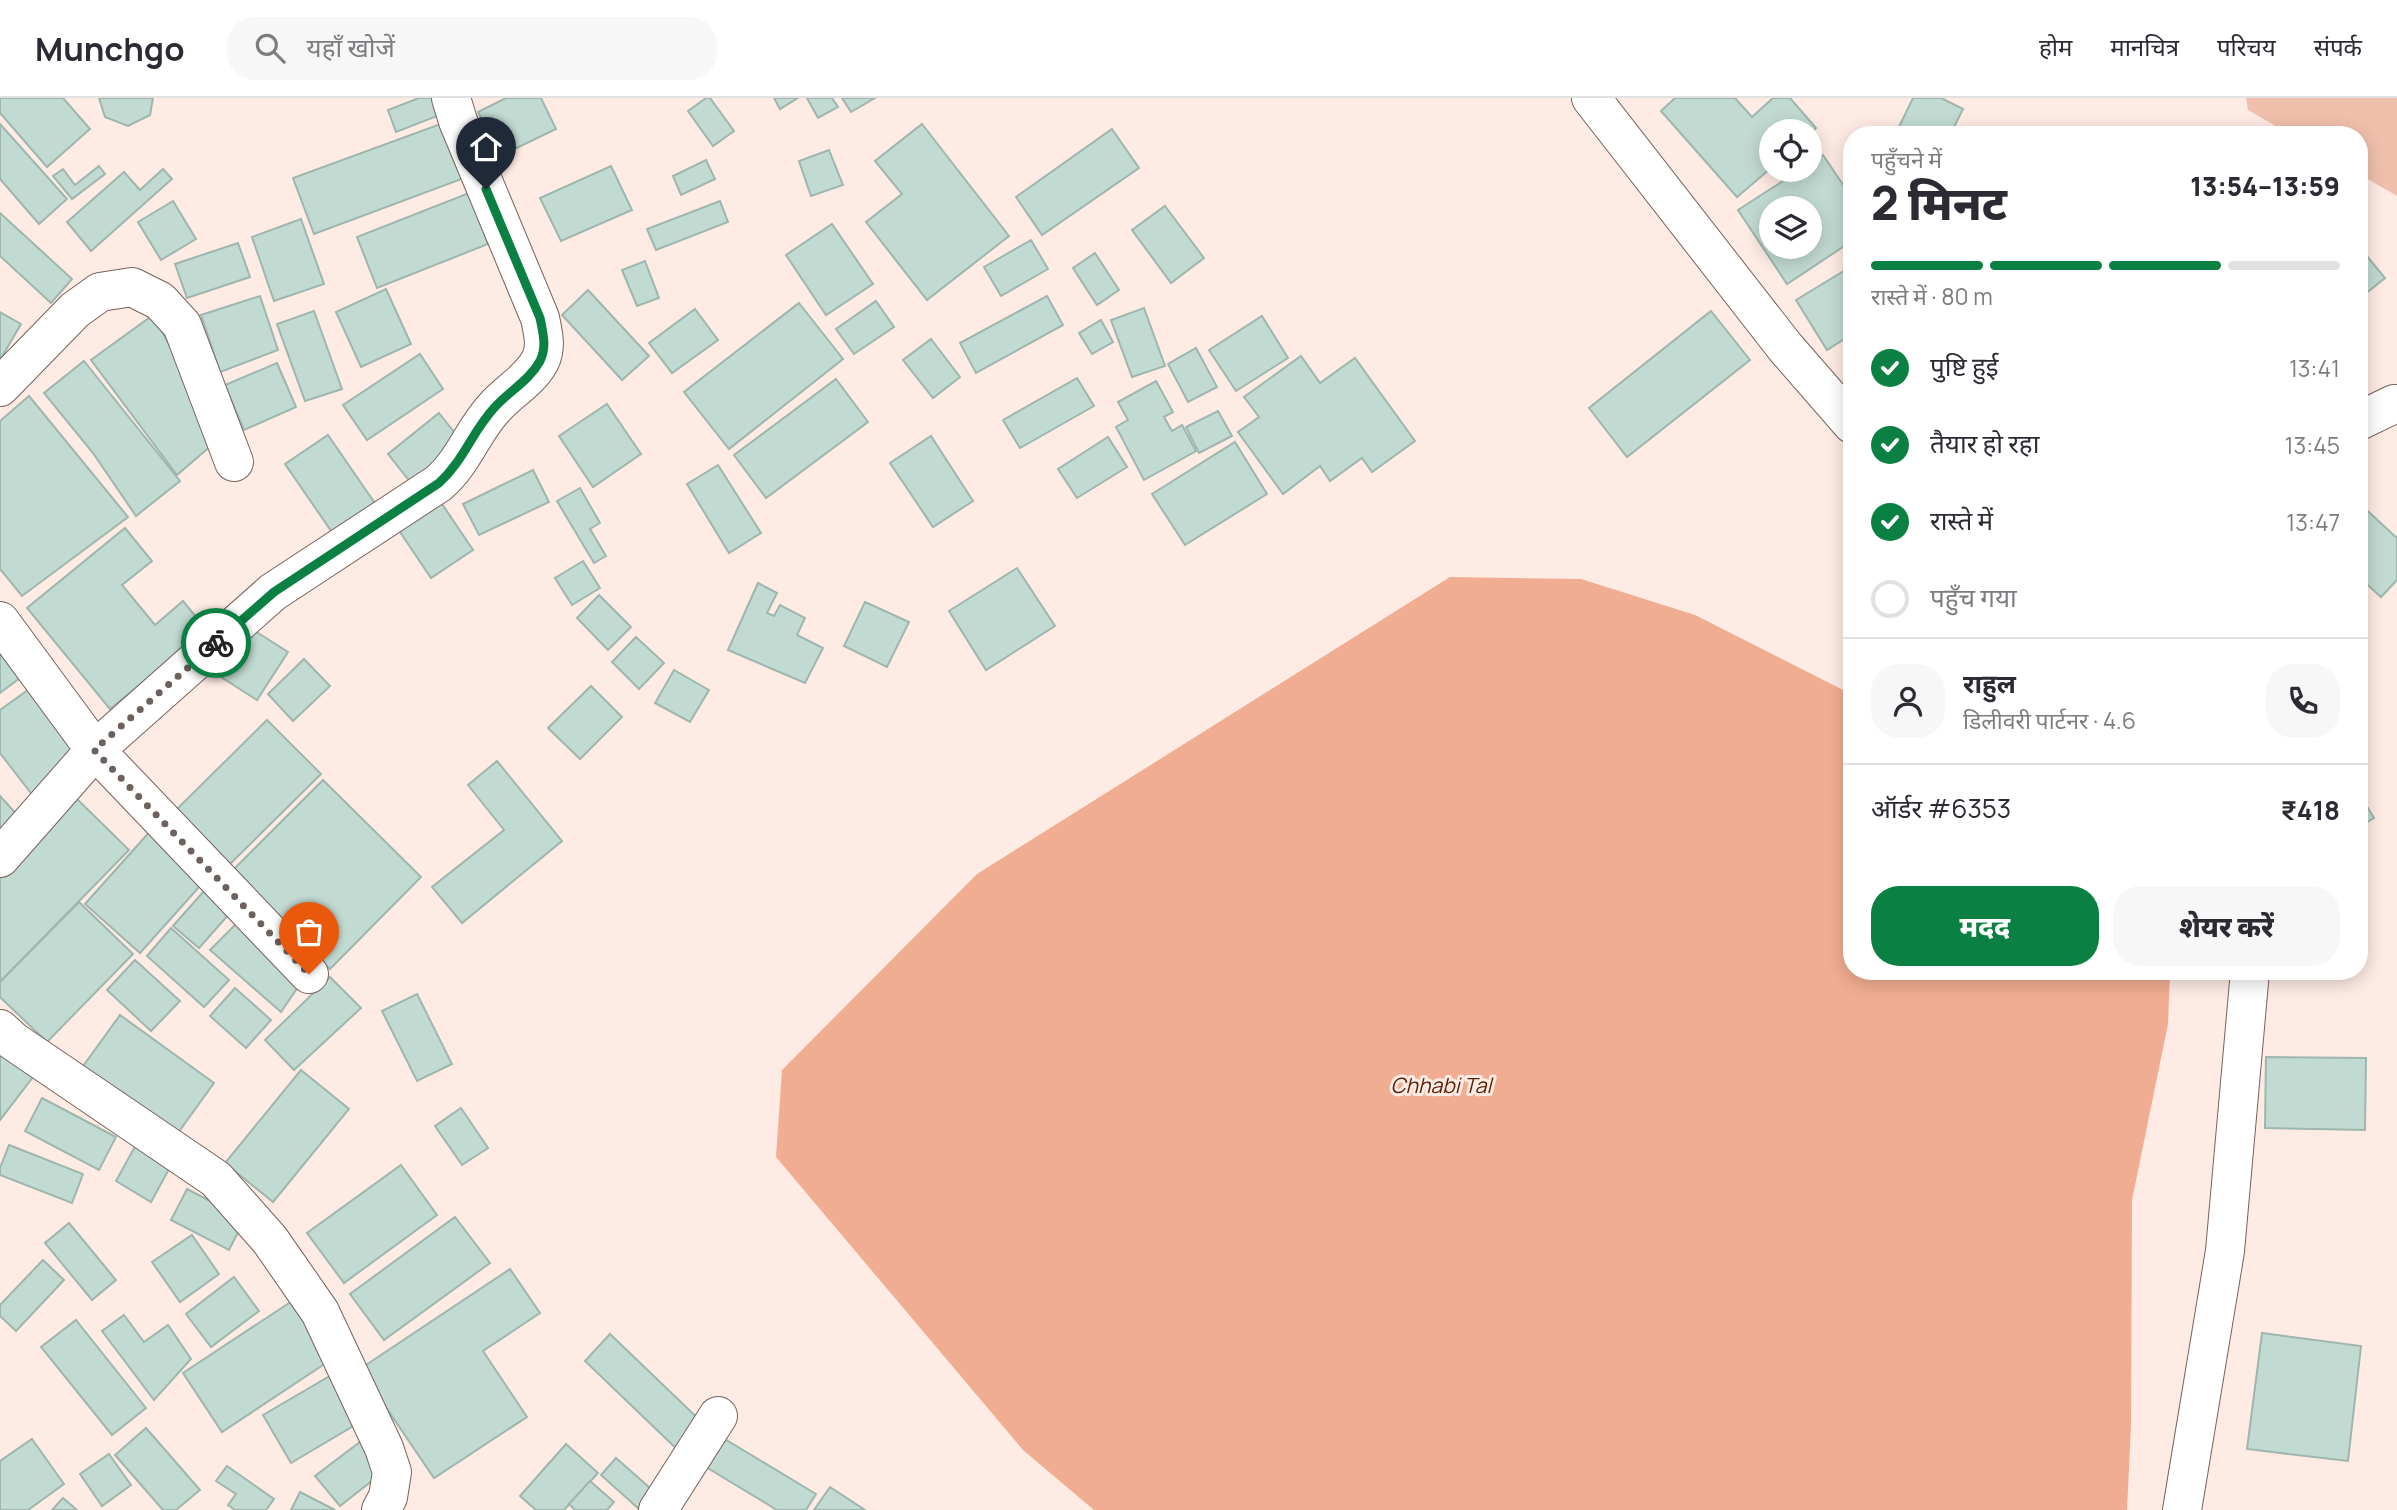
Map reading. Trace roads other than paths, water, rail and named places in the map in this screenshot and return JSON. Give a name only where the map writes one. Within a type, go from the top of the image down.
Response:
[{"type":"street","points":[[0,858],[94,750],[274,592],[439,483],[454,470],[494,407],[528,377],[541,359],[545,339],[540,318],[458,121],[451,98]]},
{"type":"street","points":[[1591,98],[1785,346],[1843,414]]},
{"type":"street","points":[[0,387],[75,310],[100,292],[132,287],[160,301],[182,325],[234,462]]},
{"type":"street","points":[[2368,417],[2397,404]]},
{"type":"street","points":[[0,621],[94,750],[309,974]]},
{"type":"street","points":[[2182,1510],[2225,1251],[2249,980]]},
{"type":"street","points":[[0,1029],[13,1041],[216,1179],[270,1240],[320,1312],[384,1448],[392,1472],[388,1497],[381,1510]]},
{"type":"street","points":[[659,1510],[718,1416]]},
{"type":"water","name":"Chhabi Tal","points":[[1450,577],[1581,579],[1695,615],[1843,690],[1843,980],[2170,980],[2168,1024],[2132,1200],[2131,1426],[2127,1510],[1094,1510],[1023,1450],[776,1157],[782,1070],[977,874]]}]
